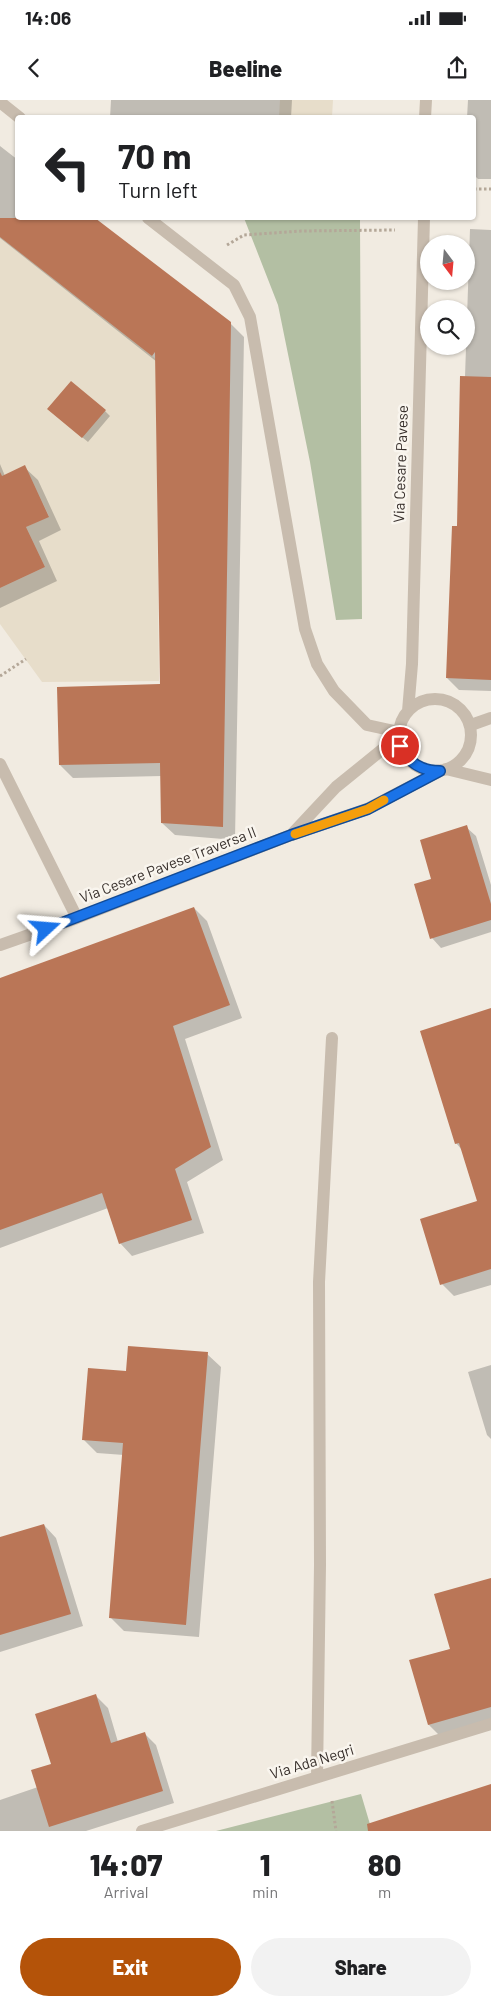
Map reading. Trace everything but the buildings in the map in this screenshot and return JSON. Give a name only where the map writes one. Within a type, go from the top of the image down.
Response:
[{"type":"street","points":[[425,115],[426,100]]},
{"type":"street","points":[[0,102],[16,115]]},
{"type":"street","points":[[151,220],[234,285],[250,317],[305,629],[316,664],[334,691],[367,725],[399,734]]},
{"type":"street","name":"Via Cesare Pavese","points":[[408,711],[412,664],[424,224]]},
{"type":"street","points":[[443,770],[464,757],[470,747],[472,736],[471,725],[459,706],[438,698],[422,701],[408,711],[400,724],[400,746],[412,763],[420,768],[443,770],[491,780]]},
{"type":"street","points":[[471,725],[491,718]]},
{"type":"street","name":"Via Cesare Pavese Traversa II","points":[[291,835],[336,787],[399,734]]},
{"type":"street","points":[[0,764],[77,918]]},
{"type":"street","name":"Via Cesare Pavese Traversa II","points":[[0,945],[77,918],[291,835],[368,809],[443,770]]},
{"type":"street","points":[[317,1777],[320,1565],[319,1282],[332,1038]]},
{"type":"street","name":"Via Ada Negri","points":[[142,1831],[491,1724]]},
{"type":"path","points":[[476,189],[491,189]]},
{"type":"path","points":[[244,235],[424,224]]},
{"type":"path","points":[[0,676],[26,659]]},
{"type":"green space","points":[[245,220],[360,220],[362,619],[336,620],[310,462],[278,305]]},
{"type":"green space","points":[[361,1794],[372,1831],[216,1831]]},
{"type":"shaded area","points":[[280,100],[333,100],[332,115],[279,115]]},
{"type":"shaded area","points":[[0,237],[156,359],[159,681],[42,682],[0,624],[0,588],[45,567],[26,527],[49,516],[25,466],[0,477]]},
{"type":"slow traffic","points":[[295,834],[368,809],[384,800]]},
{"type":"route","points":[[46,929],[291,835],[368,809],[440,771],[420,768],[412,763],[400,746]]}]
